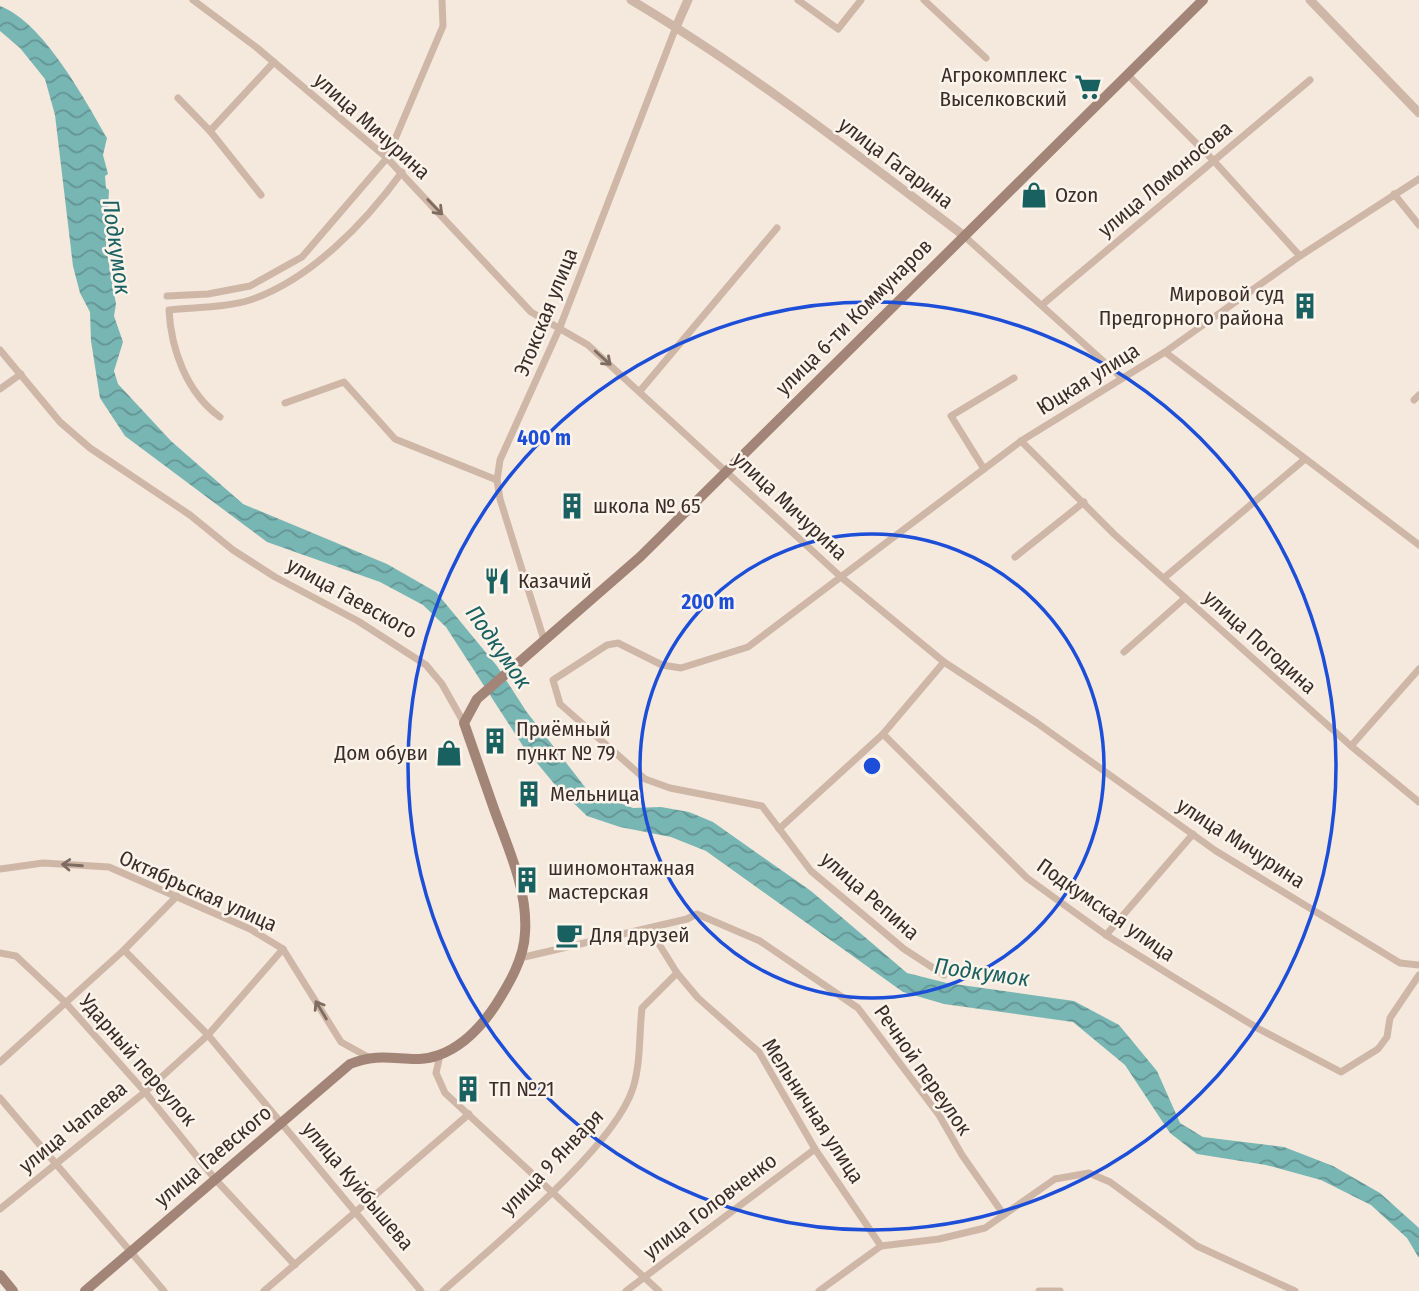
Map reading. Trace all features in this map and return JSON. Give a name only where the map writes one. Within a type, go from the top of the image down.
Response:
[{"type":"main road","name":"улица 6-ти Коммунаров","points":[[464,723],[477,699],[640,557],[1203,0]]},
{"type":"main road","name":"улица Гаевского","points":[[85,1291],[351,1064],[368,1056],[422,1059],[440,1055],[463,1042],[481,1025],[510,981],[520,958],[525,924],[520,883],[464,723]]},
{"type":"main road","points":[[0,1275],[13,1291]]},
{"type":"street","name":"улица Мичурина","points":[[193,0],[274,62],[387,158],[531,312],[588,345],[842,577],[944,662],[1193,834],[1400,963],[1419,965]]},
{"type":"street","points":[[167,296],[208,294],[250,286],[302,257],[387,158],[443,26],[442,0]]},
{"type":"street","name":"улица Гагарина","points":[[631,0],[676,27],[816,124],[963,235],[1043,304],[1122,378]]},
{"type":"street","name":"Этокская улица","points":[[544,640],[500,499],[497,480],[500,460],[560,327],[688,0]]},
{"type":"street","points":[[798,0],[838,29],[862,0]]},
{"type":"street","points":[[924,0],[986,58]]},
{"type":"street","points":[[1310,0],[1419,113]]},
{"type":"street","points":[[210,131],[274,62]]},
{"type":"street","points":[[1127,74],[1213,160],[1300,256]]},
{"type":"street","name":"улица Ломоносова","points":[[1043,304],[1310,80]]},
{"type":"street","points":[[178,98],[210,131],[261,195]]},
{"type":"street","points":[[220,416],[205,406],[179,362],[169,310],[248,301],[295,280],[330,251],[402,172]]},
{"type":"street","name":"Юцкая улица","points":[[553,680],[607,645],[618,643],[662,665],[681,668],[748,647],[1021,441],[1164,352],[1300,256],[1419,179]]},
{"type":"street","points":[[1394,194],[1419,225]]},
{"type":"street","points":[[640,391],[777,228]]},
{"type":"street","name":"улица Гаевского","points":[[0,350],[60,422],[123,472],[190,515],[233,550],[275,577],[408,651],[426,665],[442,684],[464,723]]},
{"type":"street","points":[[1164,352],[1419,545]]},
{"type":"street","points":[[0,389],[21,374]]},
{"type":"street","name":"Юцкая улица","points":[[984,469],[951,416],[1014,378]]},
{"type":"street","points":[[285,403],[344,382],[395,439],[497,480]]},
{"type":"street","name":"улица Погодина","points":[[1021,441],[1115,535],[1351,746],[1419,802]]},
{"type":"street","points":[[1164,579],[1305,459]]},
{"type":"street","points":[[1014,557],[1084,502]]},
{"type":"street","points":[[1124,652],[1185,598]]},
{"type":"street","points":[[779,830],[883,734],[944,662]]},
{"type":"street","points":[[1351,746],[1419,670]]},
{"type":"street","name":"улица Репина","points":[[553,680],[559,704],[645,779],[670,788],[762,806],[811,872],[904,949],[944,975]]},
{"type":"street","name":"Подкумская улица","points":[[883,734],[1027,878],[1106,935],[1259,1029],[1341,1072],[1378,1049],[1387,1037],[1390,1018],[1419,975]]},
{"type":"street","points":[[1106,935],[1193,834]]},
{"type":"street","name":"Октябрьская улица","points":[[0,869],[43,863],[109,867],[250,929],[283,949],[341,1042],[368,1056]]},
{"type":"street","points":[[0,1062],[64,1001],[124,950],[177,896]]},
{"type":"street","name":"Речной переулок","points":[[520,958],[697,914],[760,941],[858,1009],[939,1115],[962,1156],[1004,1215]]},
{"type":"street","points":[[649,928],[677,973]]},
{"type":"street","name":"улица Чапаева","points":[[0,1209],[145,1092],[208,1035],[283,949]]},
{"type":"street","name":"улица Куйбышева","points":[[124,950],[208,1035],[421,1291]]},
{"type":"street","name":"Ударный переулок","points":[[0,953],[16,957],[64,1001],[145,1092],[215,1179],[295,1265]]},
{"type":"street","name":"Мельничная улица","points":[[677,973],[698,998],[759,1052],[815,1149],[881,1246]]},
{"type":"street","name":"улица 9 Января","points":[[443,1291],[553,1191],[620,1117],[633,1090],[638,1066],[642,1007],[677,973]]},
{"type":"street","points":[[440,1055],[436,1073],[446,1093],[659,1291]]},
{"type":"street","points":[[0,1098],[164,1291]]},
{"type":"street","points":[[264,1291],[469,1114]]},
{"type":"street","name":"улица Головченко","points":[[626,1291],[815,1149]]},
{"type":"street","points":[[819,1291],[881,1246],[939,1239],[985,1228],[1055,1180],[1089,1173],[1110,1182],[1198,1247],[1295,1291]]},
{"type":"street","points":[[1039,1291],[1060,1291]]},
{"type":"water","points":[[0,6],[16,15],[47,44],[107,138],[103,155],[108,174],[105,176],[106,188],[109,190],[106,247],[116,304],[114,316],[123,342],[114,371],[118,384],[171,441],[243,504],[387,564],[436,592],[497,666],[526,711],[588,791],[633,808],[661,807],[689,812],[713,822],[811,891],[907,973],[947,983],[1074,1001],[1119,1025],[1157,1071],[1180,1123],[1203,1137],[1284,1147],[1333,1166],[1380,1193],[1419,1228],[1419,1258],[1407,1238],[1371,1205],[1321,1180],[1266,1165],[1197,1154],[1170,1133],[1125,1065],[1073,1022],[944,1004],[903,992],[706,851],[671,837],[620,827],[587,816],[556,786],[523,746],[446,627],[423,605],[380,582],[267,542],[125,436],[100,398],[91,341],[90,312],[80,293],[73,266],[55,115],[45,79],[20,48],[0,31]]},
{"type":"place","name":"Агрокомплекс Выселковский","points":[[1088,87]]},
{"type":"place","name":"Ozon","points":[[1034,195]]},
{"type":"place","name":"Мировой суд Предгорного района","points":[[1305,306]]},
{"type":"place","name":"школа № 65","points":[[572,506]]},
{"type":"place","name":"Казачий","points":[[497,581]]},
{"type":"place","name":"Приёмный пункт № 79","points":[[495,741]]},
{"type":"place","name":"Дом обуви","points":[[449,753]]},
{"type":"place","name":"Мельница","points":[[529,794]]},
{"type":"place","name":"шиномонтажная мастерская","points":[[527,880]]},
{"type":"place","name":"Для друзей","points":[[569,935]]},
{"type":"place","name":"ТП №21","points":[[468,1089]]},
{"type":"water label","name":"Подкумок","points":[[117,247]]},
{"type":"water label","name":"Подкумок","points":[[499,647]]},
{"type":"water label","name":"Подкумок","points":[[982,972]]}]
